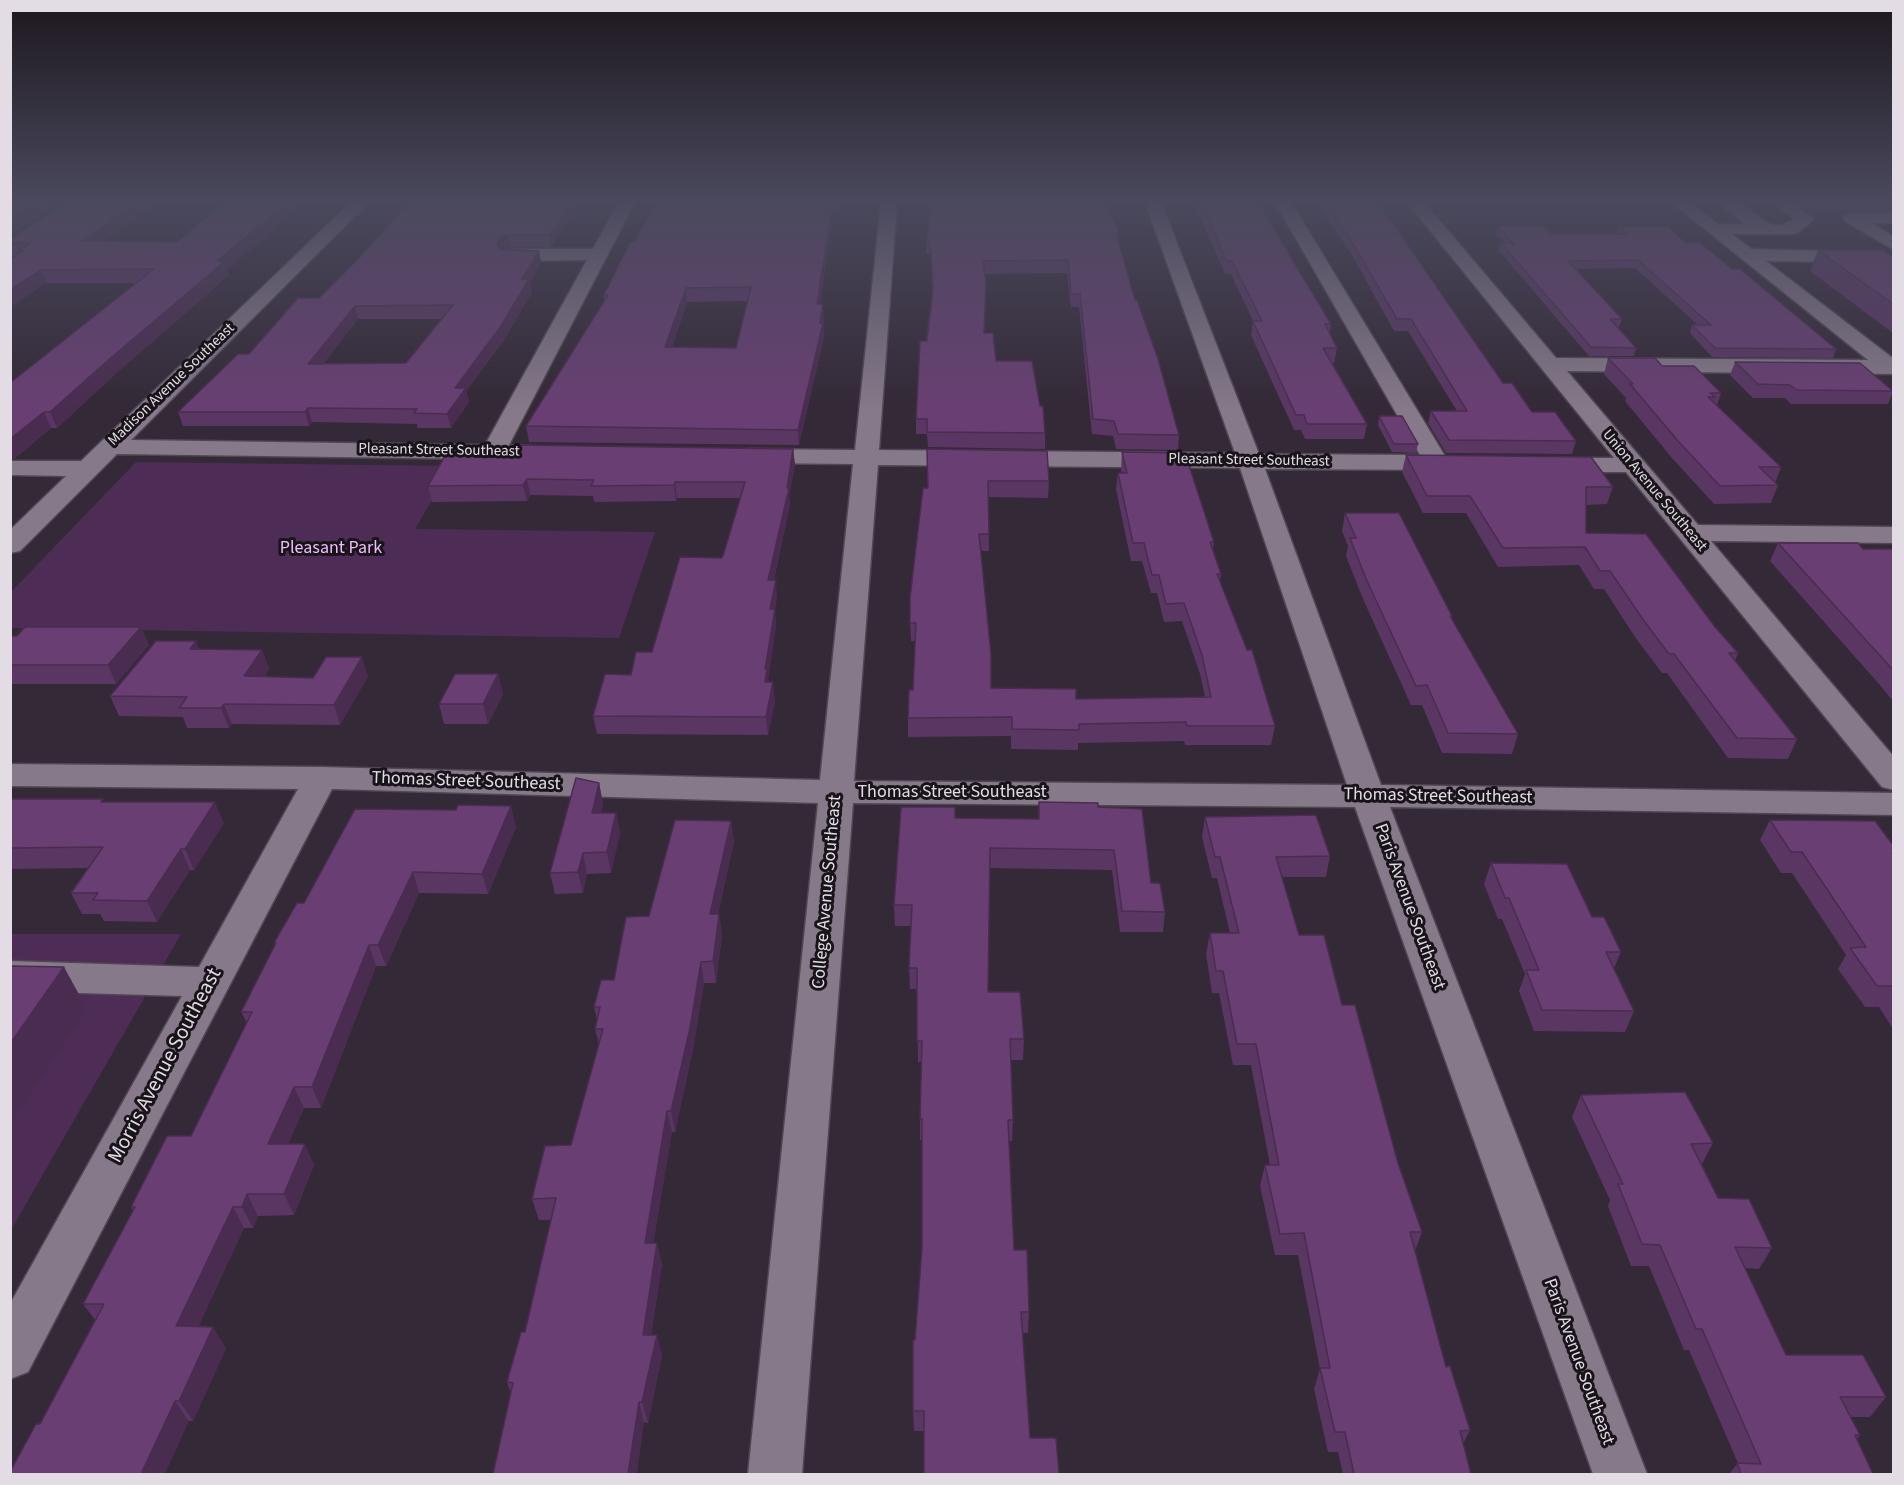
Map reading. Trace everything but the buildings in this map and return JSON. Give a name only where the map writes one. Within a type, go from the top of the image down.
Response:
[{"type":"street","name":"Madison Avenue Southeast","points":[[10,545],[290,271]]},
{"type":"street","points":[[493,452],[590,271]]},
{"type":"street","name":"College Avenue Southeast","points":[[775,1474],[883,271]]},
{"type":"street","name":"Paris Avenue Southeast","points":[[1179,271],[1250,461],[1368,796],[1620,1474]]},
{"type":"street","points":[[1325,271],[1437,463]]},
{"type":"street","name":"Union Avenue Southeast","points":[[1472,271],[1893,779]]},
{"type":"street","points":[[1769,271],[1892,367]]},
{"type":"street","points":[[1549,364],[1892,367]]},
{"type":"street","name":"Pleasant Street Southeast","points":[[109,447],[574,453]]},
{"type":"street","name":"Pleasant Street Southeast","points":[[726,455],[1472,464]]},
{"type":"street","points":[[1529,464],[1634,465]]},
{"type":"street","points":[[10,468],[86,469]]},
{"type":"street","points":[[1689,533],[1893,535]]},
{"type":"street","name":"Thomas Street Southeast","points":[[10,775],[321,778],[837,792],[1368,796],[1893,804]]},
{"type":"street","name":"Morris Avenue Southeast","points":[[10,1355],[22,1314],[211,982],[321,778]]},
{"type":"street","points":[[10,976],[211,982]]},
{"type":"green space","name":"Pleasant Park","points":[[136,462],[452,466],[415,529],[655,532],[619,638],[11,628],[11,592]]},
{"type":"green space","points":[[11,934],[181,934],[11,1230]]}]
